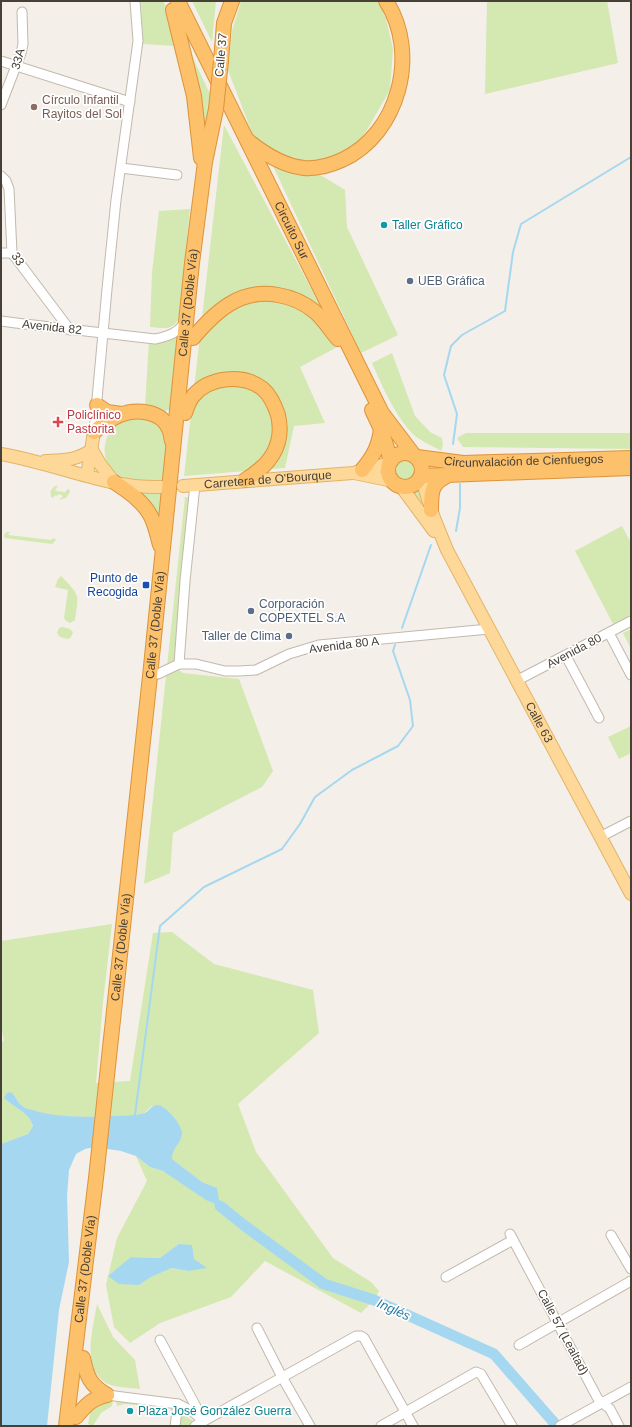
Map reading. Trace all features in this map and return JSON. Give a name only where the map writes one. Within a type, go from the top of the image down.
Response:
[{"type":"highway","points":[[224,23],[232,1]]},
{"type":"highway","points":[[244,137],[260,150],[278,161],[303,168],[321,167],[354,155],[372,140],[394,106],[400,86],[403,63],[398,28],[392,11],[386,1]]},
{"type":"highway","points":[[173,4],[194,96],[201,152],[201,189]]},
{"type":"highway","name":"Circuito Sur","points":[[173,4],[244,137],[376,401],[386,427],[390,462]]},
{"type":"highway","name":"Circuito Sur","points":[[173,4],[194,54],[338,338],[386,427],[415,456]]},
{"type":"highway","name":"Calle 37","points":[[216,109],[224,23]]},
{"type":"highway","name":"Calle 37 (Doble Vía)","points":[[72,1423],[111,1076],[186,320],[201,189],[216,109]]},
{"type":"highway","name":"Calle 37 (Doble Vía)","points":[[111,1076],[158,674],[216,109]]},
{"type":"highway","points":[[193,338],[205,324],[232,302],[247,296],[262,293],[290,297],[314,311],[338,338]]},
{"type":"highway","points":[[185,413],[193,396],[211,383],[229,379],[239,380],[252,383],[263,389],[271,398],[276,409],[280,422],[280,433],[276,451],[255,474],[245,480]]},
{"type":"highway","points":[[97,405],[107,412],[122,414],[140,412],[156,415],[169,429],[173,444]]},
{"type":"highway","points":[[94,432],[107,422],[122,414]]},
{"type":"highway","points":[[358,471],[376,451],[386,427],[414,447],[439,461]]},
{"type":"highway","name":"Circunvalación de Cienfuegos","points":[[390,462],[394,457],[403,453],[439,461],[463,463],[631,458]]},
{"type":"highway","points":[[415,456],[422,466],[421,476]]},
{"type":"highway","points":[[390,462],[389,473],[397,483]]},
{"type":"highway","name":"Circunvalación de Cienfuegos","points":[[397,483],[409,486],[414,484],[421,476],[631,468]]},
{"type":"highway","points":[[431,510],[432,490],[436,483],[449,475]]},
{"type":"highway","points":[[114,482],[132,494],[148,511],[153,521],[162,554]]},
{"type":"highway","name":"Calle 37 (Doble Vía)","points":[[72,1423],[83,1358],[100,1179]]},
{"type":"highway","points":[[83,1358],[86,1374],[98,1390],[108,1395]]},
{"type":"highway","points":[[72,1423],[87,1405],[96,1398],[108,1395]]},
{"type":"main road","name":"Calle 37","points":[[224,23],[226,1]]},
{"type":"main road","points":[[87,475],[94,432]]},
{"type":"main road","points":[[34,462],[70,460],[82,456],[92,450]]},
{"type":"main road","points":[[92,450],[100,464],[114,482]]},
{"type":"main road","points":[[1,454],[114,482],[141,487],[162,487]]},
{"type":"main road","name":"Carretera de O'Bourque","points":[[183,486],[358,471],[390,462]]},
{"type":"main road","name":"Carretera de O'Bourque","points":[[358,471],[397,483]]},
{"type":"main road","name":"Calle 63","points":[[421,476],[431,510],[447,550],[631,894]]},
{"type":"main road","name":"Calle 63","points":[[397,483],[423,515],[447,550]]},
{"type":"street","points":[[94,432],[115,208],[138,41],[134,1]]},
{"type":"street","name":"33A","points":[[1,104],[17,67],[23,44],[22,12]]},
{"type":"street","points":[[1,61],[130,102]]},
{"type":"street","points":[[121,168],[177,175]]},
{"type":"street","name":"33","points":[[1,176],[6,181],[9,189],[12,253],[70,330]]},
{"type":"street","points":[[1,253],[12,253]]},
{"type":"street","name":"Avenida 82","points":[[1,320],[16,324],[155,338],[168,336],[177,332],[186,320]]},
{"type":"street","points":[[179,664],[195,485]]},
{"type":"street","name":"Avenida 80","points":[[516,681],[631,621]]},
{"type":"street","name":"Avenida 80 A","points":[[158,674],[179,664],[196,664],[225,670],[256,670],[289,654],[319,646],[489,629]]},
{"type":"street","points":[[609,633],[627,659],[631,675]]},
{"type":"street","points":[[566,656],[599,718]]},
{"type":"street","points":[[600,837],[631,821]]},
{"type":"street","points":[[611,1235],[631,1269]]},
{"type":"street","name":"Calle 57 (Lealtad)","points":[[446,1277],[512,1237],[602,1404],[610,1409],[619,1426]]},
{"type":"street","points":[[519,1345],[631,1281]]},
{"type":"street","points":[[257,1328],[282,1377],[310,1426]]},
{"type":"street","points":[[195,1426],[205,1423],[282,1377],[356,1336],[361,1336],[364,1338],[413,1426]]},
{"type":"street","points":[[160,1340],[205,1423]]},
{"type":"street","points":[[381,1426],[476,1372],[479,1372],[512,1426]]},
{"type":"street","points":[[560,1426],[631,1387]]},
{"type":"street","points":[[108,1395],[178,1404],[192,1411],[205,1423]]},
{"type":"street","points":[[175,1426],[178,1404]]},
{"type":"green space","points":[[141,1],[163,1],[167,8],[176,46],[143,44]]},
{"type":"green space","points":[[192,1],[216,1],[212,42]]},
{"type":"green space","points":[[241,1],[378,1],[386,19],[393,49],[390,90],[364,135],[345,155],[313,163],[278,153],[254,138],[228,70],[232,31]]},
{"type":"green space","points":[[487,1],[607,1],[618,63],[485,94]]},
{"type":"green space","points":[[192,56],[211,96],[205,145],[199,98]]},
{"type":"green space","points":[[224,125],[341,345],[300,367],[325,423],[294,426],[285,468],[184,476]]},
{"type":"green space","points":[[272,164],[322,176],[345,190],[347,227],[398,335],[361,353]]},
{"type":"green space","points":[[190,209],[179,319],[170,327],[150,327],[152,273],[159,211]]},
{"type":"green space","points":[[174,336],[179,341],[175,400],[169,410],[166,410],[166,417],[145,407],[149,341]]},
{"type":"green space","points":[[392,353],[415,416],[430,432],[442,438],[443,446],[441,451],[414,435],[407,428],[395,411],[385,391],[372,363]]},
{"type":"green space","points":[[130,418],[150,421],[163,431],[166,445],[163,480],[126,478],[117,474],[108,465],[105,447],[108,435],[116,425]]},
{"type":"green space","points":[[466,433],[631,433],[631,449],[463,447],[457,438]]},
{"type":"green space","points":[[405,456],[414,460],[418,469],[414,478],[405,482],[396,478],[392,469],[396,460]]},
{"type":"green space","points":[[55,486],[58,486],[54,491],[56,490],[58,492],[62,491],[64,493],[69,489],[70,492],[66,498],[59,500],[63,496],[59,494],[52,498],[51,491]]},
{"type":"green space","points":[[421,486],[430,518],[408,491]]},
{"type":"green space","points":[[163,492],[160,525],[137,493]]},
{"type":"green space","points":[[185,497],[193,497],[177,669],[183,673],[239,679],[273,771],[262,787],[173,833],[170,873],[144,884]]},
{"type":"green space","points":[[622,526],[631,543],[631,615],[613,624],[575,551]]},
{"type":"green space","points":[[6,532],[10,532],[8,535],[51,540],[54,538],[56,540],[52,544],[5,538],[4,535]]},
{"type":"green space","points":[[61,576],[77,595],[75,620],[70,623],[64,618],[68,590],[55,587]]},
{"type":"green space","points":[[59,628],[68,628],[73,632],[71,637],[68,639],[60,637],[57,633]]},
{"type":"green space","points":[[631,629],[631,649],[623,633]]},
{"type":"green space","points":[[631,726],[631,753],[619,759],[608,737]]},
{"type":"green space","points":[[112,924],[96,1083],[130,1081],[153,933],[172,932],[214,964],[313,990],[319,1033],[238,1104],[256,1152],[333,1258],[371,1282],[379,1291],[374,1300],[361,1313],[265,1261],[231,1297],[160,1323],[130,1343],[114,1327],[106,1285],[117,1238],[147,1181],[136,1156],[150,1167],[217,1188],[202,1182],[172,1159],[172,1152],[182,1136],[152,1106],[143,1114],[135,1115],[79,1117],[49,1115],[23,1107],[14,1094],[4,1098],[25,1114],[33,1126],[28,1134],[1,1144],[1,1044],[4,1040],[1,1027],[1,941]],"holes":[[[131,1257],[160,1258],[188,1271],[172,1268],[151,1277],[139,1285]]]},
{"type":"green space","points":[[97,1304],[113,1337],[135,1360],[140,1389],[106,1383],[98,1376],[93,1367],[91,1358],[91,1336]]},
{"type":"green space","points":[[108,1400],[113,1400],[112,1406],[101,1413],[93,1426],[88,1424],[91,1409]]},
{"type":"green space","points":[[116,1401],[162,1407],[125,1404],[117,1406]]},
{"type":"green space","points":[[180,1413],[195,1422],[190,1426],[179,1426]]},
{"type":"water","points":[[9,1092],[15,1095],[19,1103],[25,1108],[57,1115],[83,1117],[135,1115],[145,1113],[155,1105],[165,1108],[177,1121],[182,1130],[180,1140],[173,1151],[172,1159],[202,1182],[217,1188],[220,1206],[206,1200],[163,1171],[150,1167],[136,1156],[121,1151],[94,1147],[85,1149],[76,1154],[69,1170],[67,1196],[69,1262],[59,1310],[47,1426],[1,1426],[1,1144],[28,1134],[33,1126],[25,1114],[4,1098]]},
{"type":"water","points":[[179,1244],[192,1245],[194,1259],[207,1268],[188,1271],[172,1268],[151,1277],[139,1285],[119,1284],[108,1276],[131,1257],[160,1258]]},
{"type":"waterway","points":[[453,444],[457,414],[444,375],[451,346],[462,335],[505,311],[513,252],[521,224],[631,157]]},
{"type":"waterway","points":[[456,531],[460,508],[460,484]]},
{"type":"waterway","points":[[402,628],[431,545]]},
{"type":"waterway","points":[[135,1115],[160,926],[204,887],[282,849],[300,824],[315,797],[352,770],[398,746],[413,726],[410,700],[393,651],[395,645]]},
{"type":"waterway","name":"Inglés","points":[[220,1206],[324,1284],[374,1300],[494,1354],[557,1426]]},
{"type":"place","name":"Círculo Infantil Rayitos del Sol","points":[[34,107]]},
{"type":"place","name":"Taller Gráfico","points":[[384,225]]},
{"type":"place","name":"UEB Gráfica","points":[[410,281]]},
{"type":"place","name":"Policlínico Pastorita","points":[[58,422]]},
{"type":"place","name":"Punto de Recogida","points":[[146,585]]},
{"type":"place","name":"Corporación COPEXTEL S.A","points":[[251,611]]},
{"type":"place","name":"Taller de Clima","points":[[289,636]]},
{"type":"place","name":"Plaza José González Guerra","points":[[130,1411]]}]
